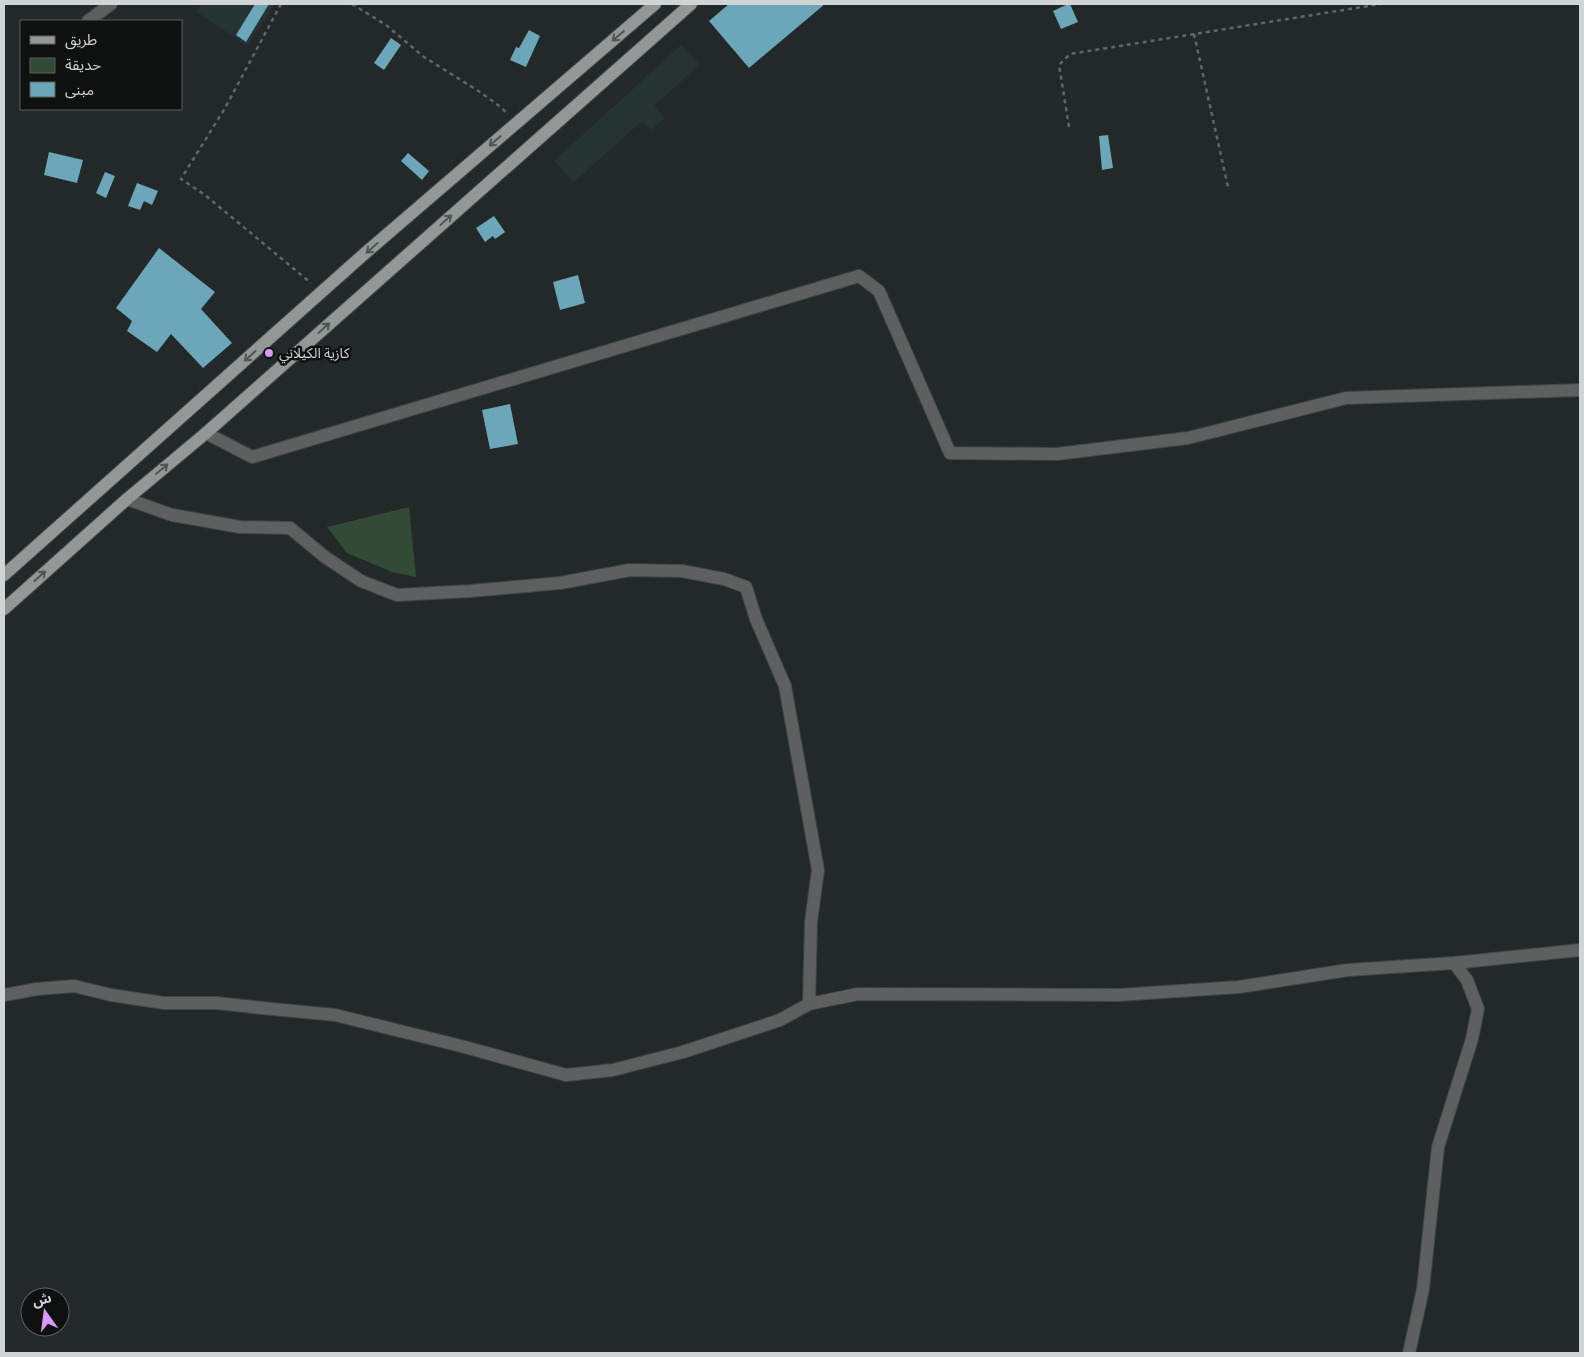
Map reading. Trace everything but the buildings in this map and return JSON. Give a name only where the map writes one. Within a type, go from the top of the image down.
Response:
[{"type":"main road","points":[[4,575],[322,292],[655,4]]},
{"type":"main road","points":[[4,609],[127,499],[206,433],[690,4]]},
{"type":"street","points":[[89,20],[111,4]]},
{"type":"street","points":[[206,433],[252,457],[858,276],[880,291],[950,454],[1057,454],[1188,438],[1346,398],[1580,390]]},
{"type":"street","points":[[127,499],[172,515],[240,527],[290,528],[325,557],[362,582],[397,595],[560,583],[630,570],[682,571],[724,579],[746,587],[756,619],[785,686],[818,870],[810,922],[809,1004]]},
{"type":"street","points":[[4,995],[38,989],[74,986],[111,996],[164,1003],[217,1003],[335,1014],[566,1075],[613,1070],[683,1052],[780,1020],[809,1004],[858,994],[1118,995],[1239,987],[1348,970],[1580,950]]},
{"type":"street","points":[[1409,1353],[1423,1289],[1438,1147],[1472,1038],[1478,1009],[1466,980],[1454,962]]},
{"type":"path","points":[[280,4],[225,108],[181,179],[205,195],[322,292]]},
{"type":"path","points":[[352,4],[386,26],[424,57],[502,108],[515,124]]},
{"type":"path","points":[[1069,127],[1059,65],[1070,54],[1381,4]]},
{"type":"path","points":[[1194,34],[1228,186]]},
{"type":"shaded area","points":[[201,4],[275,4],[247,46],[197,12]]},
{"type":"shaded area","points":[[681,45],[700,64],[654,106],[665,118],[651,130],[642,121],[574,182],[554,161]]},
{"type":"green space","points":[[409,507],[416,577],[392,572],[347,553],[327,527]]},
{"type":"place","name":"كازية الكيلاني","points":[[269,353]]}]
